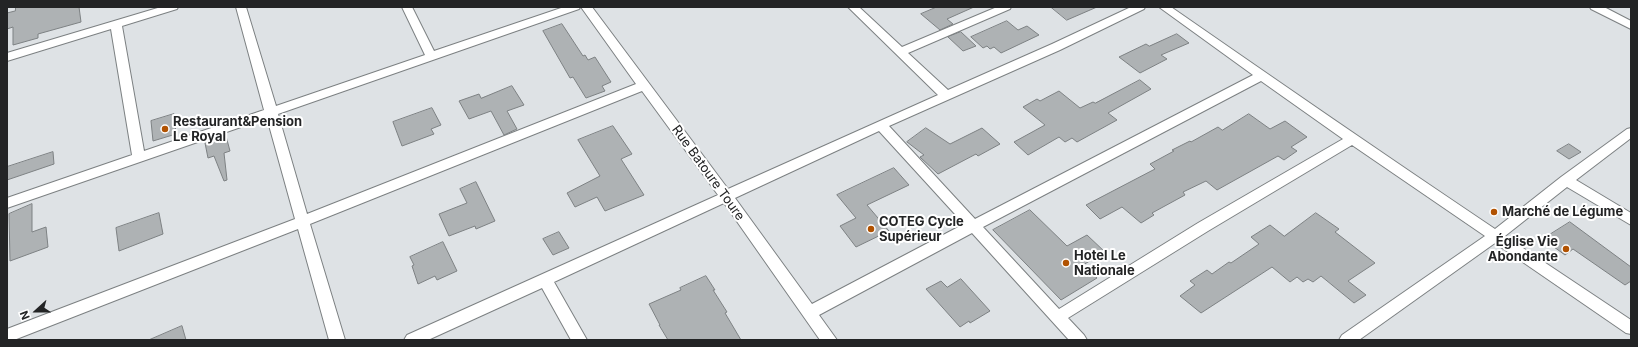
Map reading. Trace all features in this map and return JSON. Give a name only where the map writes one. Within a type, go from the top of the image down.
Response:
[{"type":"street","points":[[7,57],[173,7]]},
{"type":"street","points":[[241,7],[337,340]]},
{"type":"street","points":[[408,7],[431,56]]},
{"type":"street","points":[[7,203],[575,7]]},
{"type":"street","name":"Rue Batoure Toure","points":[[586,7],[726,196],[829,340]]},
{"type":"street","points":[[900,52],[1006,7]]},
{"type":"street","points":[[412,340],[1140,7]]},
{"type":"street","points":[[1164,7],[1263,75],[1352,139],[1631,328]]},
{"type":"street","points":[[1595,7],[1631,26]]},
{"type":"street","points":[[856,8],[947,96]]},
{"type":"street","points":[[116,24],[139,157]]},
{"type":"street","points":[[809,313],[972,226],[1263,75]]},
{"type":"street","points":[[7,336],[303,222],[644,85]]},
{"type":"street","points":[[881,125],[972,226],[1079,340]]},
{"type":"street","points":[[1347,340],[1495,236],[1566,180],[1631,132]]},
{"type":"street","points":[[1058,317],[1203,227],[1352,139]]},
{"type":"street","points":[[1566,180],[1631,220]]},
{"type":"street","points":[[545,279],[578,340]]},
{"type":"building","points":[[16,7],[79,7],[81,22],[38,34],[38,38],[13,45],[13,27],[7,29],[7,13],[15,11]]},
{"type":"building","points":[[937,7],[974,7],[947,19],[953,24],[940,30],[921,14]]},
{"type":"building","points":[[1051,7],[1097,7],[1067,20]]},
{"type":"building","points":[[1007,21],[1018,30],[1027,26],[1039,35],[1001,53],[994,47],[990,49],[987,46],[983,48],[971,37]]},
{"type":"building","points":[[562,24],[583,56],[585,55],[588,60],[595,57],[611,82],[602,86],[605,91],[586,98],[573,77],[570,78],[543,31]]},
{"type":"building","points":[[961,32],[976,46],[963,51],[948,37]]},
{"type":"building","points":[[1177,34],[1189,43],[1161,55],[1167,59],[1140,73],[1119,57],[1146,44],[1149,46]]},
{"type":"building","points":[[1140,80],[1151,89],[1108,113],[1117,120],[1077,142],[1072,138],[1065,142],[1059,137],[1028,155],[1014,142],[1045,125],[1023,107],[1037,99],[1040,101],[1059,91],[1080,108],[1093,102],[1095,103]]},
{"type":"building","points":[[512,86],[524,105],[507,111],[517,129],[504,135],[491,111],[469,119],[459,101],[479,94],[481,98]]},
{"type":"building","points":[[432,108],[441,125],[431,129],[434,134],[402,146],[393,122]]},
{"type":"building","points":[[174,114],[176,134],[153,141],[151,121]]},
{"type":"building","points":[[1249,114],[1270,129],[1285,121],[1307,137],[1291,147],[1297,151],[1284,160],[1278,156],[1217,190],[1206,181],[1183,192],[1185,195],[1152,213],[1154,215],[1141,223],[1122,207],[1100,219],[1086,205],[1155,169],[1150,164],[1174,151],[1172,150],[1190,141],[1191,142],[1218,127],[1222,130]]},
{"type":"building","points":[[613,126],[632,154],[621,159],[644,195],[605,211],[597,197],[575,207],[567,193],[600,176],[578,140]]},
{"type":"building","points":[[926,128],[950,144],[982,128],[1000,144],[978,156],[976,154],[938,174],[920,157],[924,155],[907,142]]},
{"type":"building","points":[[226,136],[230,151],[224,153],[227,180],[224,181],[214,156],[208,158],[205,143]]},
{"type":"building","points":[[1569,144],[1581,152],[1569,159],[1557,151]]},
{"type":"building","points":[[53,152],[54,164],[7,180],[7,167]]},
{"type":"building","points":[[894,168],[909,185],[867,205],[889,231],[856,247],[840,226],[856,218],[837,195]]},
{"type":"building","points":[[476,182],[495,221],[476,229],[475,226],[449,236],[439,214],[467,203],[460,189]]},
{"type":"building","points":[[32,204],[32,232],[46,227],[48,247],[10,261],[9,214]]},
{"type":"building","points":[[1030,210],[1067,246],[1087,235],[1105,252],[1083,265],[1097,278],[1061,300],[993,230]]},
{"type":"building","points":[[159,213],[163,234],[119,251],[116,228]]},
{"type":"building","points":[[1316,213],[1339,229],[1335,232],[1375,263],[1348,281],[1366,295],[1354,303],[1321,276],[1313,282],[1308,279],[1303,282],[1297,277],[1290,282],[1272,267],[1201,313],[1180,296],[1195,285],[1190,281],[1207,270],[1212,274],[1259,244],[1251,237],[1270,225],[1284,236]]},
{"type":"building","points":[[1570,222],[1631,267],[1631,281],[1625,285],[1573,249],[1565,255],[1543,239]]},
{"type":"building","points":[[559,232],[569,248],[553,255],[543,239]]},
{"type":"building","points":[[443,242],[457,271],[437,280],[435,276],[418,284],[412,266],[414,265],[410,257]]},
{"type":"building","points":[[706,276],[741,340],[668,340],[649,304],[681,290],[680,288]]},
{"type":"building","points":[[961,279],[990,311],[960,327],[926,289],[941,281],[947,287]]},
{"type":"building","points":[[182,326],[186,340],[149,340]]},
{"type":"place","name":"Restaurant&Pension Le Royal","points":[[165,129]]},
{"type":"place","name":"Marché de Légume","points":[[1494,212]]},
{"type":"place","name":"COTEG Cycle Supérieur","points":[[871,229]]},
{"type":"place","name":"Église Vie Abondante","points":[[1566,249]]},
{"type":"place","name":"Hotel Le Nationale","points":[[1066,263]]}]
